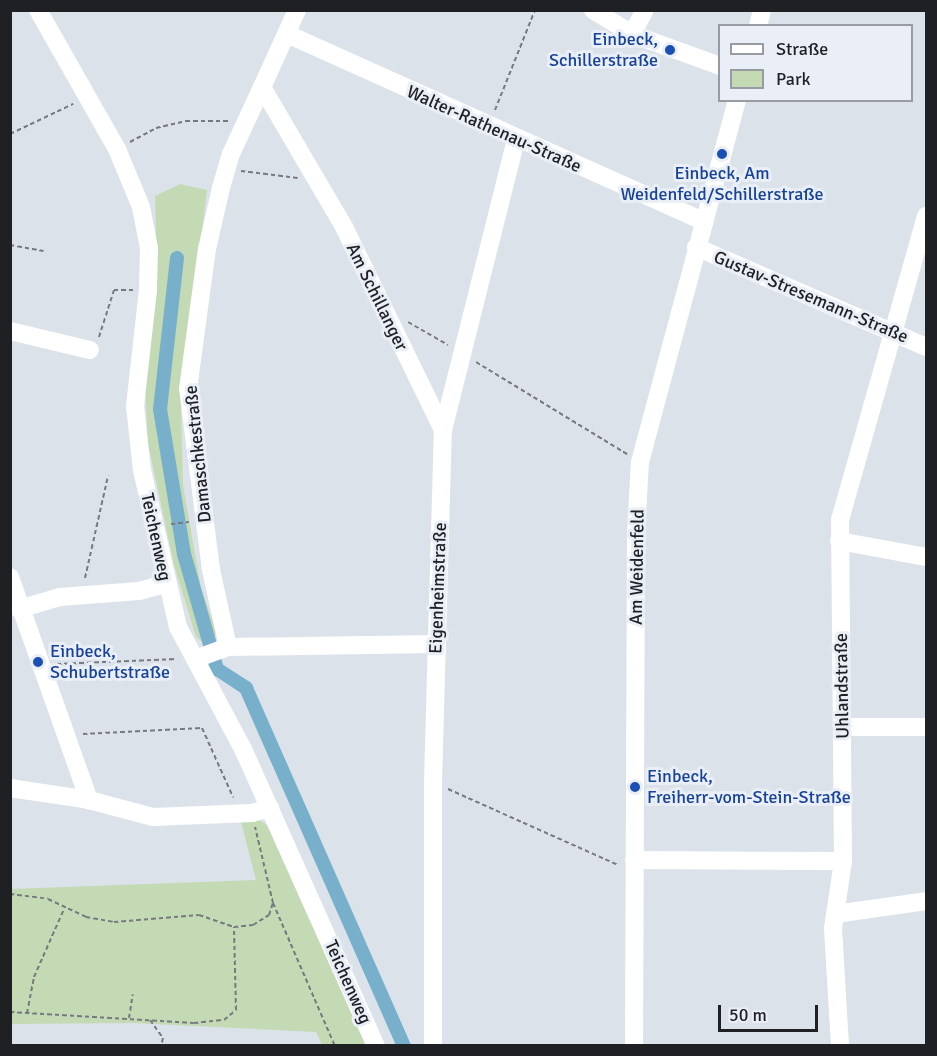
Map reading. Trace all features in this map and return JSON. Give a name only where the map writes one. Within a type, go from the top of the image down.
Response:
[{"type":"street","name":"Teichenweg","points":[[38,10],[117,149],[141,207],[149,248],[148,290],[135,406],[142,470],[166,584],[178,627],[270,808],[376,1046]]},
{"type":"street","name":"Damaschkestraße","points":[[228,648],[210,570],[188,389],[207,249],[229,162],[297,10]]},
{"type":"street","points":[[593,10],[632,34],[718,65]]},
{"type":"street","points":[[632,34],[645,10]]},
{"type":"street","name":"Walter-Rathenau-Straße","points":[[287,34],[489,127],[703,221]]},
{"type":"street","name":"Am Schillanger","points":[[262,87],[344,227],[380,305],[443,430]]},
{"type":"street","name":"Am Weidenfeld","points":[[634,1046],[634,866],[640,462],[736,102]]},
{"type":"street","name":"Eigenheimstraße","points":[[433,1046],[433,782],[443,430],[516,139]]},
{"type":"street","name":"Uhlandstraße","points":[[840,1046],[836,914],[843,861],[840,520],[927,216]]},
{"type":"street","name":"Gustav-Stresemann-Straße","points":[[696,248],[927,347]]},
{"type":"street","points":[[10,331],[90,350]]},
{"type":"street","points":[[839,541],[927,557]]},
{"type":"street","points":[[10,578],[19,609],[89,800]]},
{"type":"street","points":[[19,609],[60,597],[139,591],[166,584]]},
{"type":"street","points":[[195,658],[228,648],[436,644]]},
{"type":"street","points":[[843,727],[927,728]]},
{"type":"street","points":[[10,788],[89,800],[153,817],[246,813],[270,808]]},
{"type":"street","points":[[634,866],[843,861]]},
{"type":"street","points":[[836,914],[927,901]]},
{"type":"path","points":[[489,127],[535,10]]},
{"type":"path","points":[[10,134],[87,97]]},
{"type":"path","points":[[117,149],[156,128],[186,121],[221,120]]},
{"type":"path","points":[[229,162],[312,173]]},
{"type":"path","points":[[10,245],[43,251]]},
{"type":"path","points":[[90,350],[98,342],[114,290],[148,290]]},
{"type":"path","points":[[380,305],[640,462]]},
{"type":"path","points":[[81,595],[108,476]]},
{"type":"path","points":[[171,524],[187,522]]},
{"type":"path","points":[[39,664],[195,658]]},
{"type":"path","points":[[65,735],[202,728],[246,813],[273,903],[335,1046]]},
{"type":"path","points":[[433,782],[634,866]]},
{"type":"path","points":[[10,894],[48,899],[64,908],[114,922],[199,915],[234,927],[254,926],[269,915],[273,903]]},
{"type":"path","points":[[27,1013],[34,978],[64,908]]},
{"type":"path","points":[[10,1012],[194,1023],[233,1015],[234,927]]},
{"type":"path","points":[[129,1018],[133,994]]},
{"type":"path","points":[[149,1019],[163,1038],[161,1046]]},
{"type":"green space","points":[[180,184],[207,190],[181,411],[183,485],[201,588],[217,634],[202,641],[196,637],[174,565],[148,444],[145,387],[157,273],[155,196]]},
{"type":"green space","points":[[259,820],[270,827],[368,1045],[322,1045],[316,1032],[133,1023],[11,1024],[10,889],[256,880],[241,822]]},
{"type":"waterway","points":[[177,258],[160,409],[184,554],[217,669],[246,688],[404,1046]]},
{"type":"place","name":"Einbeck, Schillerstraße","points":[[670,50]]},
{"type":"place","name":"Einbeck, Am Weidenfeld/Schillerstraße","points":[[722,154]]},
{"type":"place","name":"Einbeck, Schubertstraße","points":[[38,662]]},
{"type":"place","name":"Einbeck, Freiherr-vom-Stein-Straße","points":[[635,787]]}]
